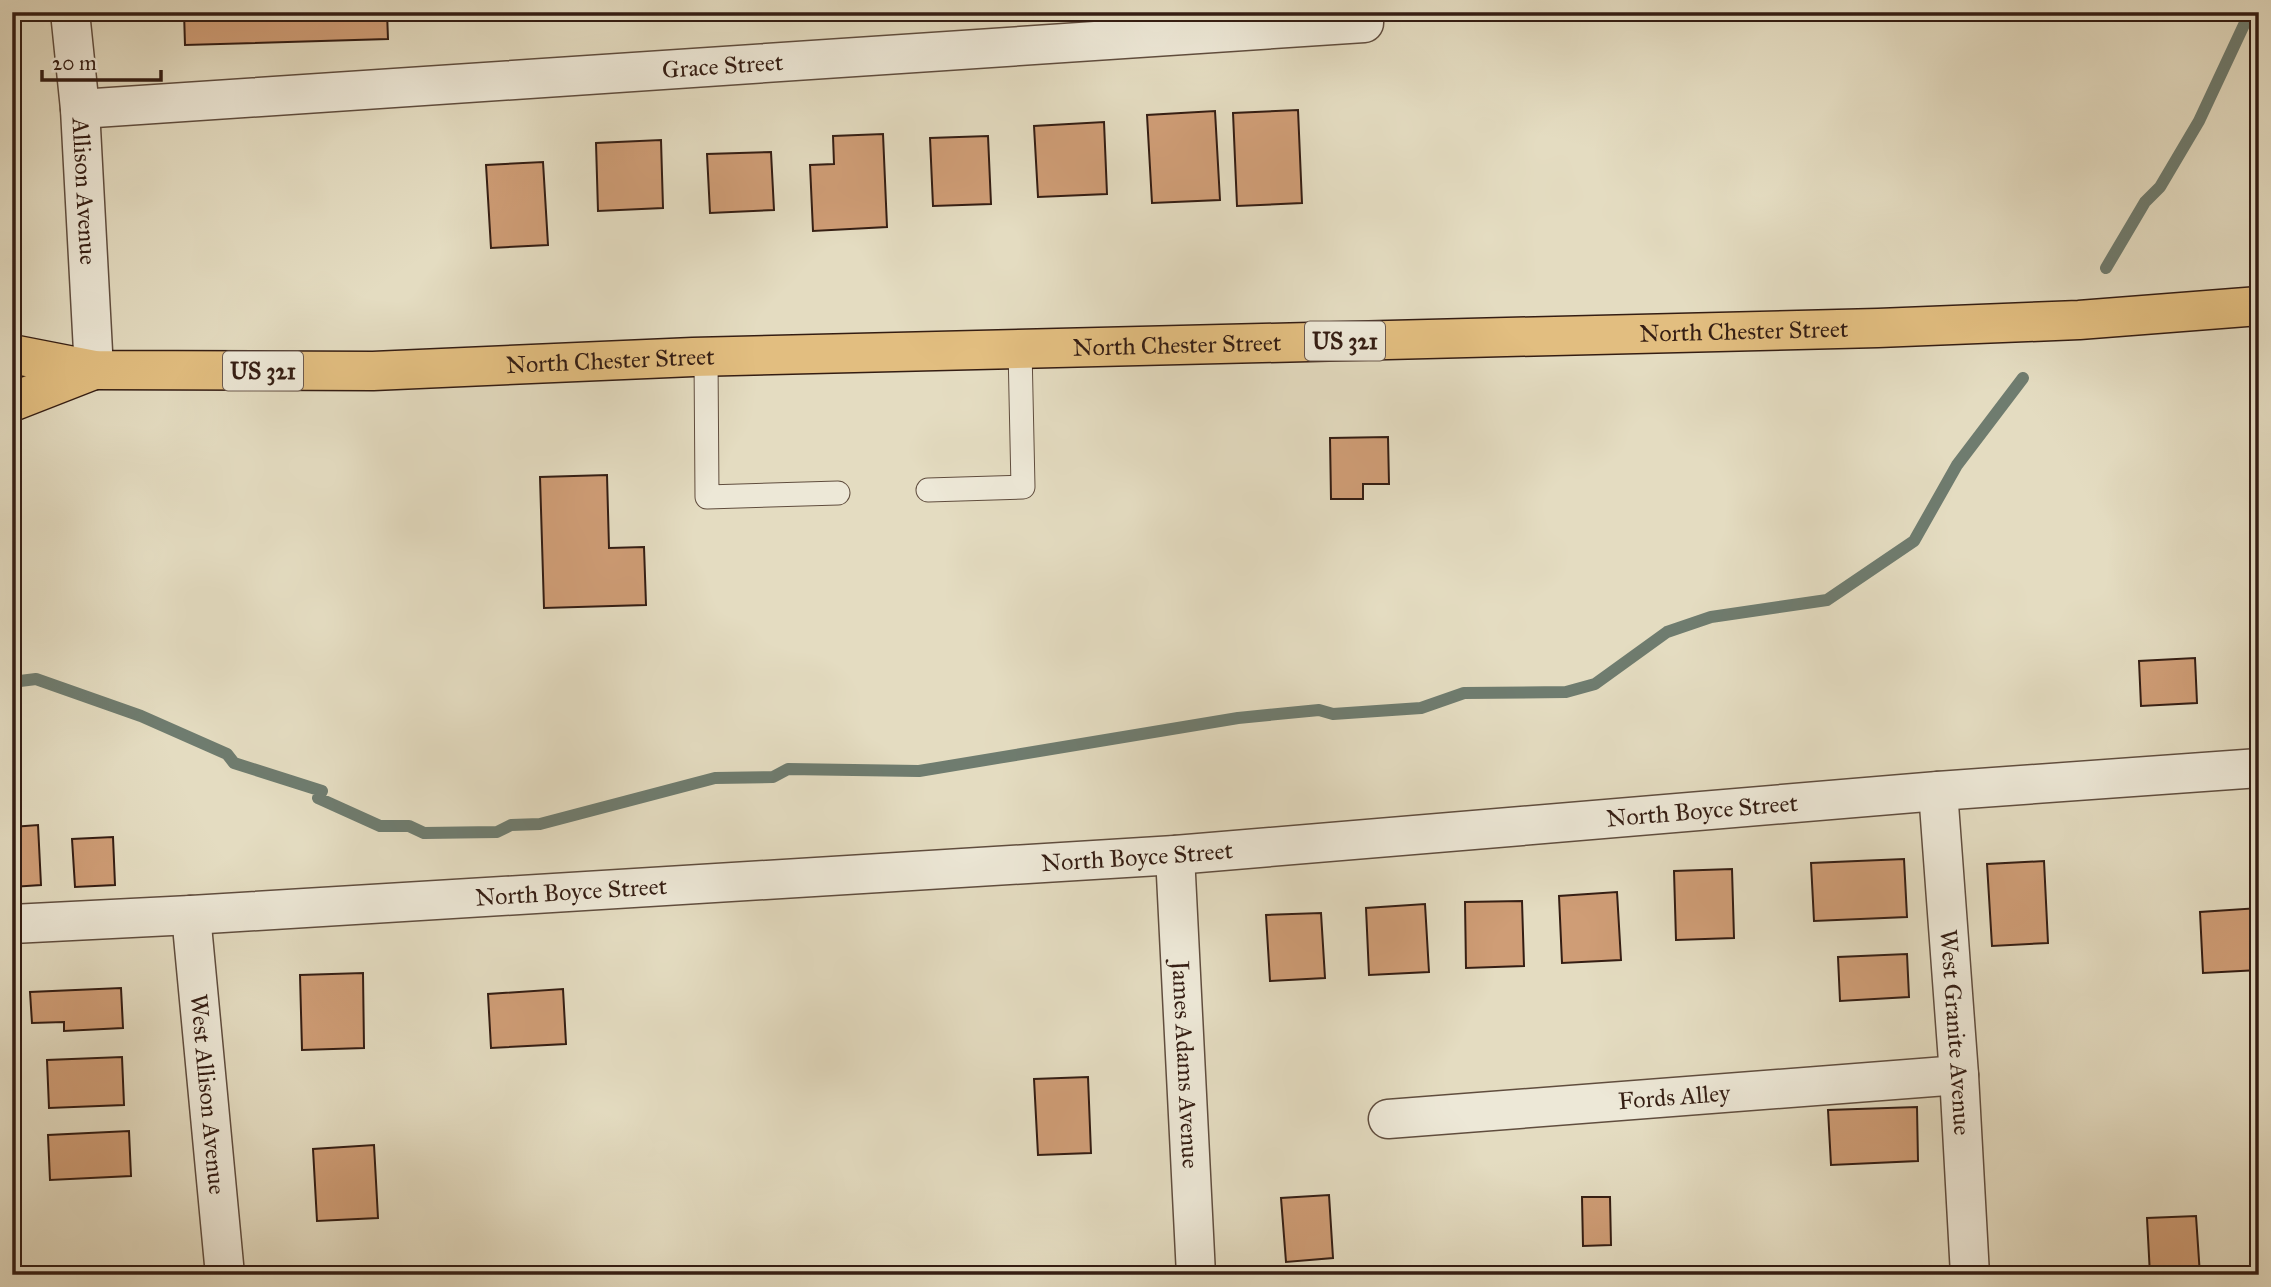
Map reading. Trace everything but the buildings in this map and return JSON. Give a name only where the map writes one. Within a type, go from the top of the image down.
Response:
[{"type":"main road","name":"North Chester Street","points":[[12,354],[94,370],[373,371],[706,357],[1878,328],[2079,320],[2259,306]]},
{"type":"main road","name":"North Chester Street","points":[[12,402],[94,370]]},
{"type":"street","name":"Allison Avenue","points":[[71,12],[80,109],[94,370]]},
{"type":"street","name":"Grace Street","points":[[80,109],[1364,18]]},
{"type":"street","name":"North Boyce Street","points":[[12,924],[1175,855],[1938,790],[2259,768]]},
{"type":"street","name":"West Granite Avenue","points":[[1938,790],[1959,1075],[1970,1275]]},
{"type":"street","name":"James Adams Avenue","points":[[1175,855],[1196,1275]]},
{"type":"street","name":"West Allison Avenue","points":[[191,915],[225,1275]]},
{"type":"street","name":"Fords Alley","points":[[1388,1119],[1959,1075]]},
{"type":"lane","points":[[928,490],[1023,487],[1020,349]]},
{"type":"lane","points":[[706,357],[707,496],[838,493]]},
{"type":"waterway","points":[[2106,268],[2145,202],[2160,187],[2199,121],[2250,12]]},
{"type":"waterway","points":[[12,682],[36,679],[141,716],[227,754],[234,763],[322,791],[318,798],[380,826],[409,826],[424,833],[497,832],[511,825],[540,824],[715,778],[773,777],[788,769],[919,771],[1238,718],[1319,710],[1333,714],[1421,708],[1464,693],[1566,692],[1595,684],[1667,632],[1711,617],[1827,600],[1914,541],[1957,465],[2023,378]]}]
